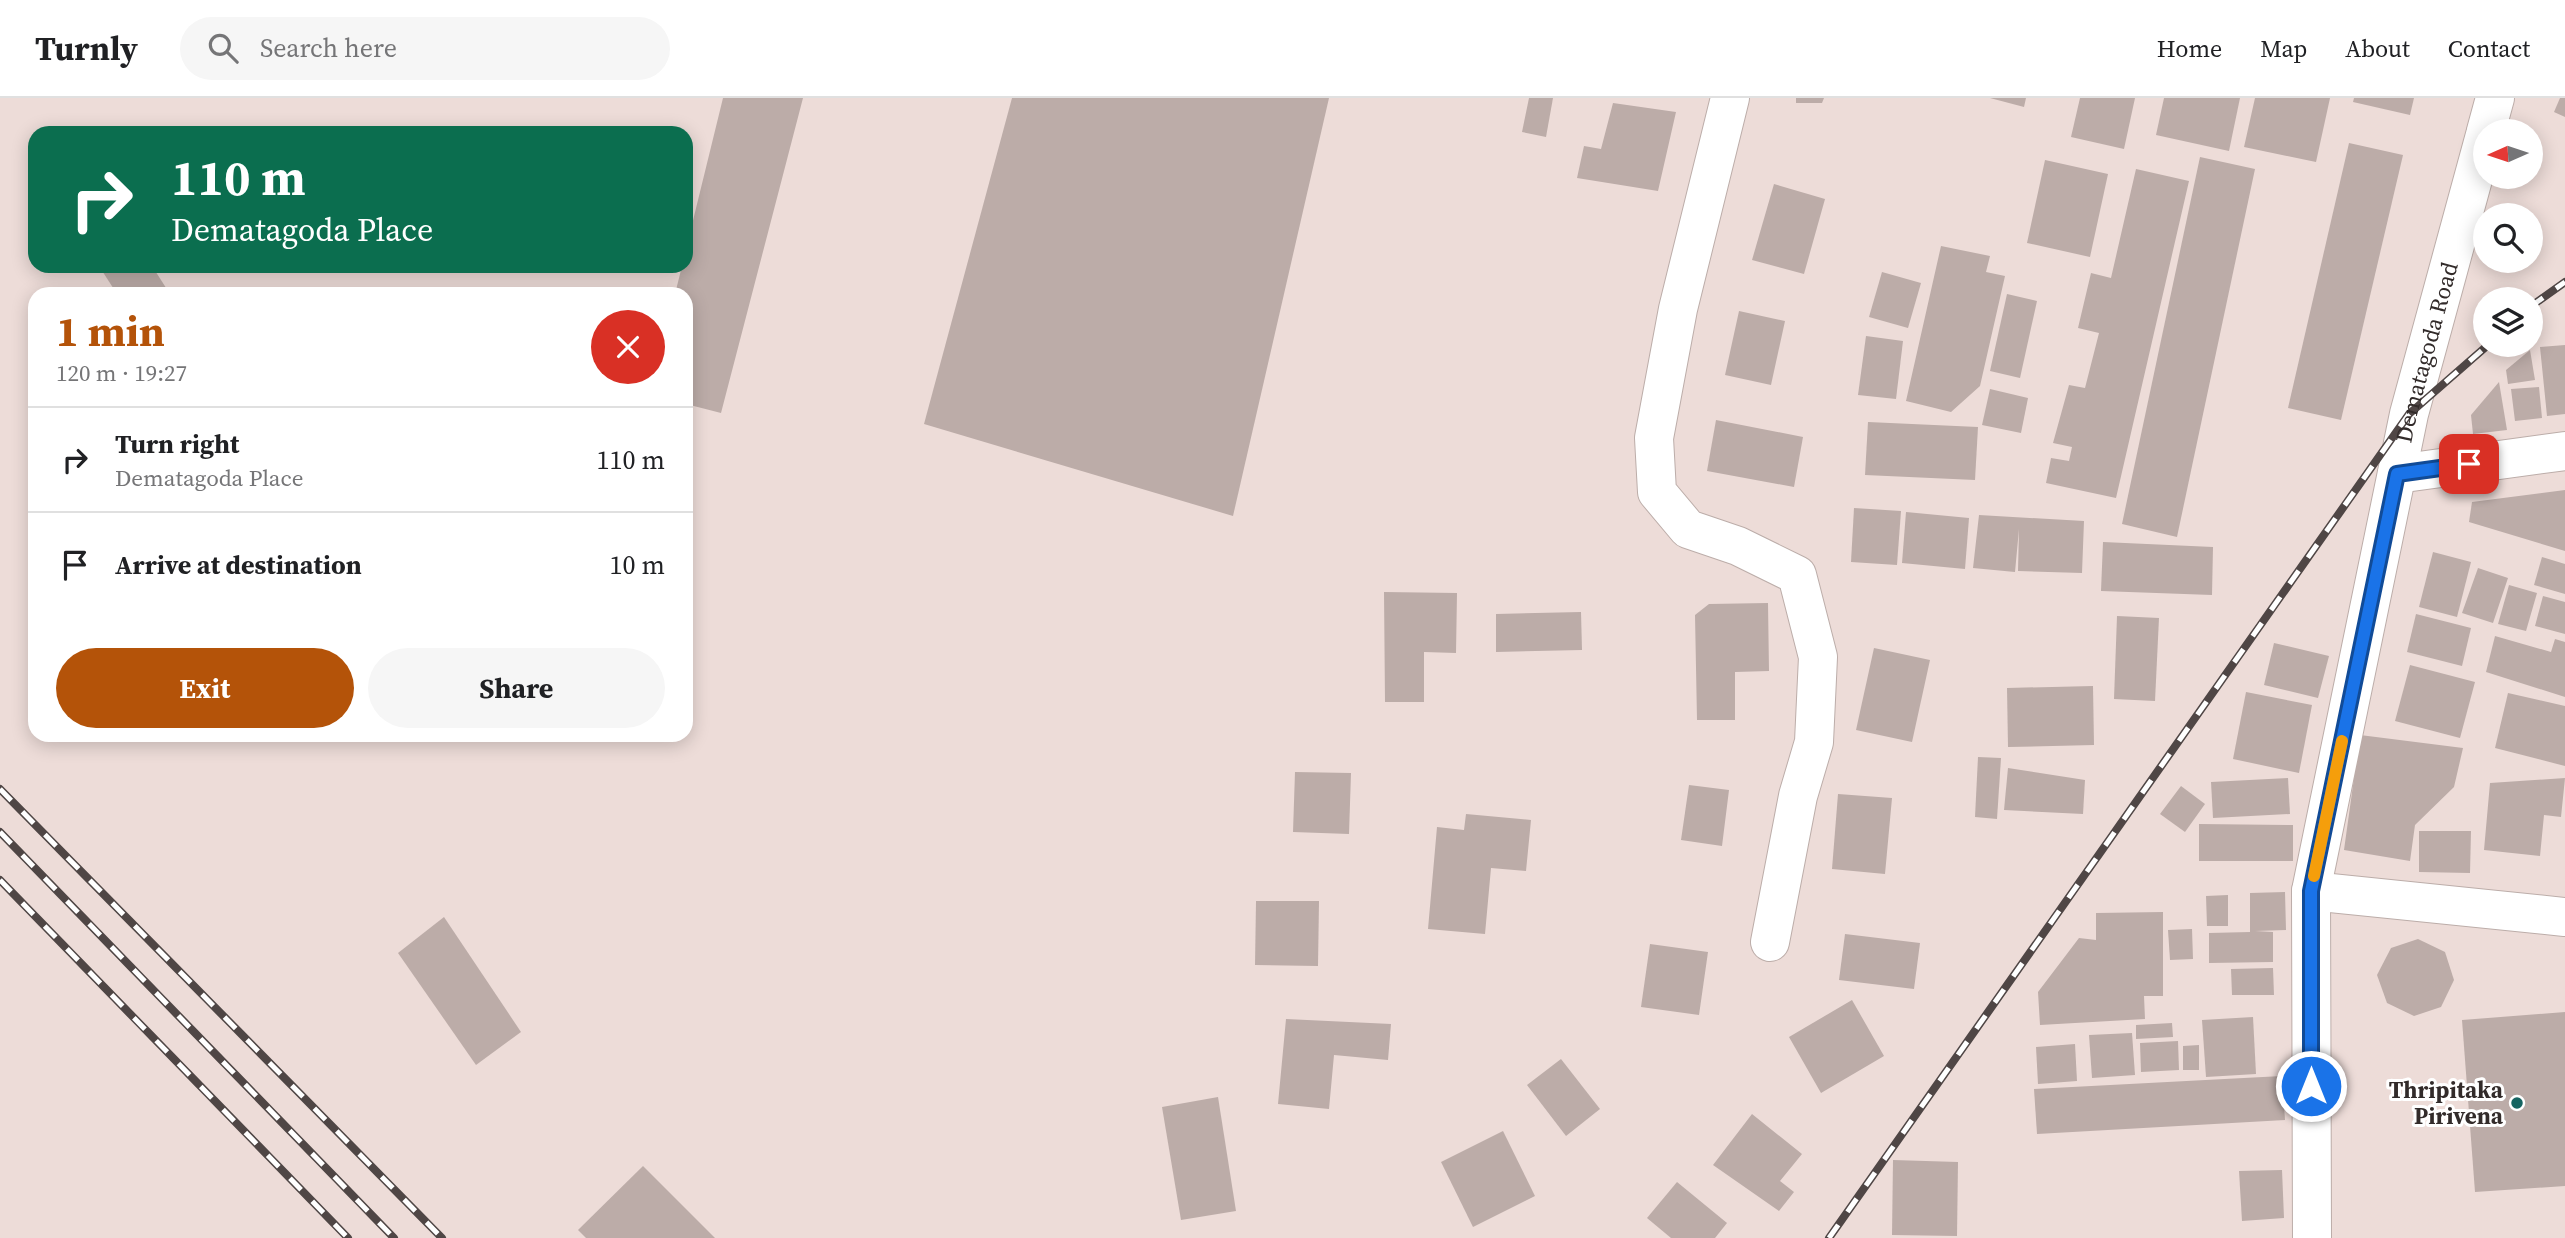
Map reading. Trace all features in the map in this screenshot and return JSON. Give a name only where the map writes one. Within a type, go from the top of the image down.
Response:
[{"type":"main road","points":[[1730,98],[1678,309],[1654,438],[1657,492],[1688,530],[1738,546],[1797,575],[1818,657],[1814,742],[1798,796],[1770,942]]},
{"type":"main road","name":"Dematagoda Road","points":[[2489,119],[2495,98]]},
{"type":"main road","name":"Dematagoda Road","points":[[2312,1238],[2311,891],[2409,414],[2473,177]]},
{"type":"main road","points":[[2397,474],[2565,451]]},
{"type":"main road","points":[[2311,891],[2565,917]]},
{"type":"building","points":[[723,98],[803,98],[721,413],[693,406],[693,287],[677,287],[680,273],[693,273],[693,220]]},
{"type":"building","points":[[1012,98],[1329,98],[1233,516],[924,424]]},
{"type":"building","points":[[1529,98],[1553,98],[1546,137],[1522,132]]},
{"type":"building","points":[[1796,98],[1824,98],[1822,103],[1796,103]]},
{"type":"building","points":[[1990,98],[2026,98],[2024,107]]},
{"type":"building","points":[[2080,98],[2135,98],[2124,149],[2071,137]]},
{"type":"building","points":[[2164,98],[2240,98],[2229,151],[2156,135]]},
{"type":"building","points":[[2255,98],[2330,98],[2316,162],[2244,147]]},
{"type":"building","points":[[2354,98],[2414,98],[2410,115],[2353,102]]},
{"type":"building","points":[[2560,98],[2565,98],[2565,117],[2554,112]]},
{"type":"building","points":[[1613,103],[1676,112],[1658,191],[1577,178],[1584,146],[1601,149]]},
{"type":"building","points":[[2349,143],[2403,155],[2341,420],[2288,408]]},
{"type":"building","points":[[2200,157],[2255,169],[2177,537],[2122,524]]},
{"type":"building","points":[[2045,160],[2108,174],[2090,257],[2027,243]]},
{"type":"building","points":[[2136,169],[2189,181],[2116,498],[2046,483],[2051,458],[2069,461],[2072,447],[2053,443],[2069,385],[2085,388],[2099,333],[2078,328],[2091,273],[2111,278]]},
{"type":"building","points":[[1774,184],[1825,199],[1804,274],[1752,260]]},
{"type":"building","points":[[1941,246],[1990,256],[1986,272],[2005,276],[1980,386],[1951,412],[1906,401]]},
{"type":"building","points":[[1882,272],[1921,283],[1908,328],[1869,317]]},
{"type":"building","points":[[104,273],[156,273],[166,287],[112,287]]},
{"type":"building","points":[[2007,294],[2037,301],[2020,378],[1990,371]]},
{"type":"building","points":[[1739,311],[1785,321],[1771,385],[1725,375]]},
{"type":"building","points":[[1866,336],[1903,341],[1896,399],[1858,395]]},
{"type":"building","points":[[2565,345],[2565,414],[2547,416],[2541,357],[2543,347]]},
{"type":"building","points":[[2522,357],[2531,357],[2535,380],[2508,384],[2506,370]]},
{"type":"building","points":[[2499,382],[2507,430],[2473,434],[2471,415]]},
{"type":"building","points":[[2539,387],[2542,418],[2515,421],[2511,389]]},
{"type":"building","points":[[1990,389],[2028,398],[2021,433],[1982,425]]},
{"type":"building","points":[[1716,420],[1803,437],[1794,487],[1707,471]]},
{"type":"building","points":[[1868,422],[1978,427],[1975,480],[1865,475]]},
{"type":"building","points":[[2565,490],[2565,551],[2469,522],[2472,502]]},
{"type":"building","points":[[1854,508],[1901,511],[1897,565],[1851,562]]},
{"type":"building","points":[[1906,512],[1969,518],[1965,569],[1902,563]]},
{"type":"building","points":[[1979,515],[2084,521],[2082,573],[2018,571],[2019,529],[2015,572],[1973,568]]},
{"type":"building","points":[[2103,542],[2213,547],[2212,595],[2101,591]]},
{"type":"building","points":[[2433,552],[2471,562],[2457,617],[2419,607]]},
{"type":"building","points":[[2542,557],[2565,564],[2565,594],[2534,585]]},
{"type":"building","points":[[2478,568],[2508,578],[2493,623],[2462,613]]},
{"type":"building","points":[[2509,585],[2537,593],[2526,631],[2498,624]]},
{"type":"building","points":[[1384,592],[1457,593],[1456,653],[1424,652],[1424,702],[1385,702]]},
{"type":"building","points":[[2543,596],[2565,602],[2565,634],[2535,626]]},
{"type":"building","points":[[1768,603],[1769,671],[1735,672],[1735,720],[1697,720],[1695,615],[1709,604]]},
{"type":"building","points":[[1581,612],[1582,650],[1496,652],[1496,614]]},
{"type":"building","points":[[2416,614],[2471,628],[2462,666],[2407,652]]},
{"type":"building","points":[[2117,616],[2159,618],[2155,701],[2114,699]]},
{"type":"building","points":[[2495,636],[2551,652],[2555,639],[2565,642],[2565,697],[2486,672]]},
{"type":"building","points":[[2274,643],[2329,656],[2318,698],[2264,685]]},
{"type":"building","points":[[1874,648],[1930,660],[1912,742],[1856,730]]},
{"type":"building","points":[[2410,665],[2475,682],[2460,738],[2395,721]]},
{"type":"building","points":[[2093,686],[2094,745],[2008,747],[2007,688]]},
{"type":"building","points":[[2246,692],[2312,705],[2299,773],[2233,759]]},
{"type":"building","points":[[2508,693],[2565,706],[2565,766],[2495,748]]},
{"type":"building","points":[[2360,735],[2463,748],[2454,787],[2415,825],[2410,861],[2344,850]]},
{"type":"building","points":[[1978,757],[2001,758],[1997,819],[1975,817]]},
{"type":"building","points":[[2008,768],[2085,780],[2083,814],[2004,810]]},
{"type":"building","points":[[1295,772],[1351,773],[1349,834],[1293,832]]},
{"type":"building","points":[[2288,778],[2290,814],[2213,818],[2211,782]]},
{"type":"building","points":[[2565,778],[2561,817],[2544,815],[2540,856],[2484,850],[2490,783]]},
{"type":"building","points":[[1689,785],[1729,790],[1722,846],[1681,840]]},
{"type":"building","points":[[2181,786],[2205,804],[2185,832],[2160,814]]},
{"type":"building","points":[[1838,794],[1892,798],[1885,874],[1832,869]]},
{"type":"building","points":[[1466,814],[1531,820],[1526,871],[1491,868],[1485,934],[1428,929],[1437,827],[1464,830]]},
{"type":"building","points":[[2199,824],[2293,825],[2293,861],[2199,861]]},
{"type":"building","points":[[2419,831],[2471,831],[2470,873],[2419,872]]},
{"type":"building","points":[[2285,892],[2286,930],[2255,931],[2273,932],[2273,962],[2209,963],[2209,933],[2250,932],[2250,893]]},
{"type":"building","points":[[2228,895],[2228,926],[2207,926],[2206,896]]},
{"type":"building","points":[[1256,901],[1319,901],[1318,966],[1255,965]]},
{"type":"building","points":[[2163,912],[2163,996],[2144,996],[2145,1019],[2040,1025],[2038,992],[2079,938],[2096,940],[2096,913]]},
{"type":"building","points":[[444,917],[521,1032],[476,1065],[398,953]]},
{"type":"building","points":[[2192,929],[2193,959],[2170,960],[2168,930]]},
{"type":"building","points":[[1845,934],[1920,943],[1914,989],[1839,980]]},
{"type":"building","points":[[2418,939],[2445,952],[2454,980],[2441,1007],[2414,1016],[2387,1003],[2377,975],[2391,948]]},
{"type":"building","points":[[1650,944],[1708,952],[1699,1015],[1641,1007]]},
{"type":"building","points":[[2273,968],[2274,995],[2232,995],[2231,969]]},
{"type":"building","points":[[1852,1000],[1884,1056],[1821,1093],[1789,1037]]},
{"type":"building","name":"Thripitaka Pirivena","points":[[2565,1012],[2565,1186],[2475,1192],[2462,1020]]},
{"type":"building","points":[[2253,1017],[2256,1074],[2206,1077],[2202,1020]]},
{"type":"building","points":[[1286,1019],[1391,1024],[1388,1060],[1334,1055],[1329,1109],[1278,1104]]},
{"type":"building","points":[[2172,1023],[2173,1037],[2136,1039],[2136,1025]]},
{"type":"building","points":[[2132,1033],[2135,1075],[2092,1078],[2089,1035]]},
{"type":"building","points":[[2178,1041],[2179,1070],[2141,1072],[2140,1043]]},
{"type":"building","points":[[2075,1044],[2077,1081],[2038,1084],[2036,1047]]},
{"type":"building","points":[[2199,1045],[2199,1070],[2183,1070],[2183,1046]]},
{"type":"building","points":[[1561,1059],[1600,1109],[1566,1136],[1527,1085]]},
{"type":"building","points":[[2282,1076],[2285,1120],[2037,1134],[2034,1089]]},
{"type":"building","points":[[1218,1097],[1236,1211],[1181,1220],[1162,1107]]},
{"type":"building","points":[[1752,1114],[1802,1154],[1780,1181],[1794,1192],[1779,1211],[1713,1165]]},
{"type":"building","points":[[1503,1131],[1535,1196],[1473,1227],[1441,1162]]},
{"type":"building","points":[[1893,1160],[1958,1162],[1957,1236],[1892,1235]]},
{"type":"building","points":[[643,1166],[715,1238],[586,1238],[578,1230]]},
{"type":"building","points":[[2282,1170],[2284,1218],[2242,1221],[2239,1171]]},
{"type":"building","points":[[1677,1182],[1727,1223],[1715,1238],[1671,1238],[1647,1218]]},
{"type":"railway","points":[[2543,298],[2565,282]]},
{"type":"railway","points":[[1829,1238],[2409,414],[2474,357]]},
{"type":"railway","points":[[0,789],[442,1238]]},
{"type":"railway","points":[[0,832],[394,1238]]},
{"type":"railway","points":[[0,880],[348,1238]]},
{"type":"slow traffic","points":[[2314,876],[2342,741]]},
{"type":"place","name":"Thripitaka Pirivena","points":[[2517,1103]]},
{"type":"route","points":[[2311,1086],[2311,891],[2397,474],[2469,464]]}]
